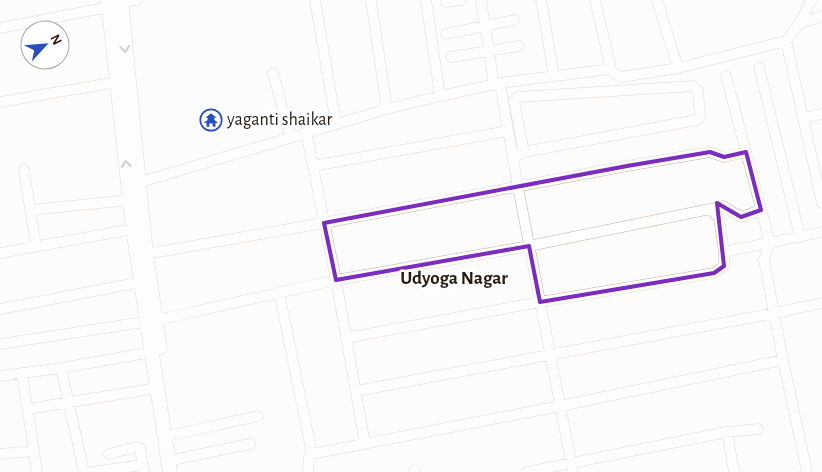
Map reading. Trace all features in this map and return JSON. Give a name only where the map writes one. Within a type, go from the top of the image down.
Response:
[{"type":"main road","points":[[115,2],[118,82],[146,254],[152,320],[172,435],[175,468]]},
{"type":"main road","points":[[115,2],[134,184],[130,200],[133,229],[141,282],[152,320],[152,352],[157,388],[175,468]]},
{"type":"street","points":[[0,28],[115,2],[138,0]]},
{"type":"street","points":[[315,0],[336,124]]},
{"type":"street","points":[[371,0],[387,109]]},
{"type":"street","points":[[426,0],[440,96]]},
{"type":"street","points":[[446,2],[461,0]]},
{"type":"street","points":[[481,0],[488,52],[508,131],[572,468]]},
{"type":"street","points":[[541,0],[554,76]]},
{"type":"street","points":[[595,0],[611,69],[618,76],[678,68],[786,41],[799,24],[812,0]]},
{"type":"street","points":[[657,0],[678,68]]},
{"type":"street","points":[[799,24],[822,16]]},
{"type":"street","points":[[446,34],[514,20]]},
{"type":"street","points":[[786,41],[822,203]]},
{"type":"street","points":[[451,57],[519,46]]},
{"type":"street","points":[[759,67],[800,237]]},
{"type":"street","points":[[134,184],[306,132],[440,96],[497,84],[611,69]]},
{"type":"street","points":[[273,73],[290,137]]},
{"type":"street","points":[[726,76],[770,243],[764,260],[806,472]]},
{"type":"street","points":[[0,102],[118,82]]},
{"type":"street","points":[[513,158],[524,152],[697,120],[700,116],[698,91],[693,86],[518,97],[514,101],[524,152]]},
{"type":"street","points":[[803,118],[822,114]]},
{"type":"street","points":[[313,166],[508,131]]},
{"type":"street","points":[[306,132],[336,280],[365,444]]},
{"type":"street","points":[[146,254],[324,223],[627,166],[710,152],[724,157],[746,152]]},
{"type":"street","points":[[24,170],[36,246]]},
{"type":"street","points":[[30,210],[130,200]]},
{"type":"street","points":[[0,344],[152,320],[336,280],[529,246],[710,208],[722,206],[740,217],[761,210]]},
{"type":"street","points":[[346,338],[540,302],[714,273],[724,266],[724,252],[719,218],[710,208]]},
{"type":"street","points":[[0,253],[133,229]]},
{"type":"street","points":[[724,252],[822,232]]},
{"type":"street","points":[[0,309],[141,282]]},
{"type":"street","points":[[279,292],[312,454],[309,458],[308,472]]},
{"type":"street","points":[[356,391],[550,356],[822,303]]},
{"type":"street","points":[[0,376],[61,368],[152,352]]},
{"type":"street","points":[[312,454],[783,360]]},
{"type":"street","points":[[61,368],[84,472]]},
{"type":"street","points":[[22,373],[36,472]]},
{"type":"street","points":[[28,409],[157,388]]},
{"type":"street","points":[[172,435],[258,416]]},
{"type":"street","points":[[527,472],[572,468],[727,432],[758,429]]},
{"type":"street","points":[[727,432],[734,472]]},
{"type":"street","points":[[175,468],[250,444]]},
{"type":"street","points":[[92,472],[144,468],[140,448],[136,447],[109,454]]},
{"type":"street","points":[[0,454],[34,451]]},
{"type":"highlighted area","points":[[710,152],[724,157],[746,152],[761,210],[741,217],[717,203],[724,266],[714,273],[540,302],[529,246],[336,280],[324,223]]},
{"type":"place","name":"yaganti shaikar","points":[[211,120]]},
{"type":"district","name":"Udyoga Nagar","points":[[454,278]]}]
